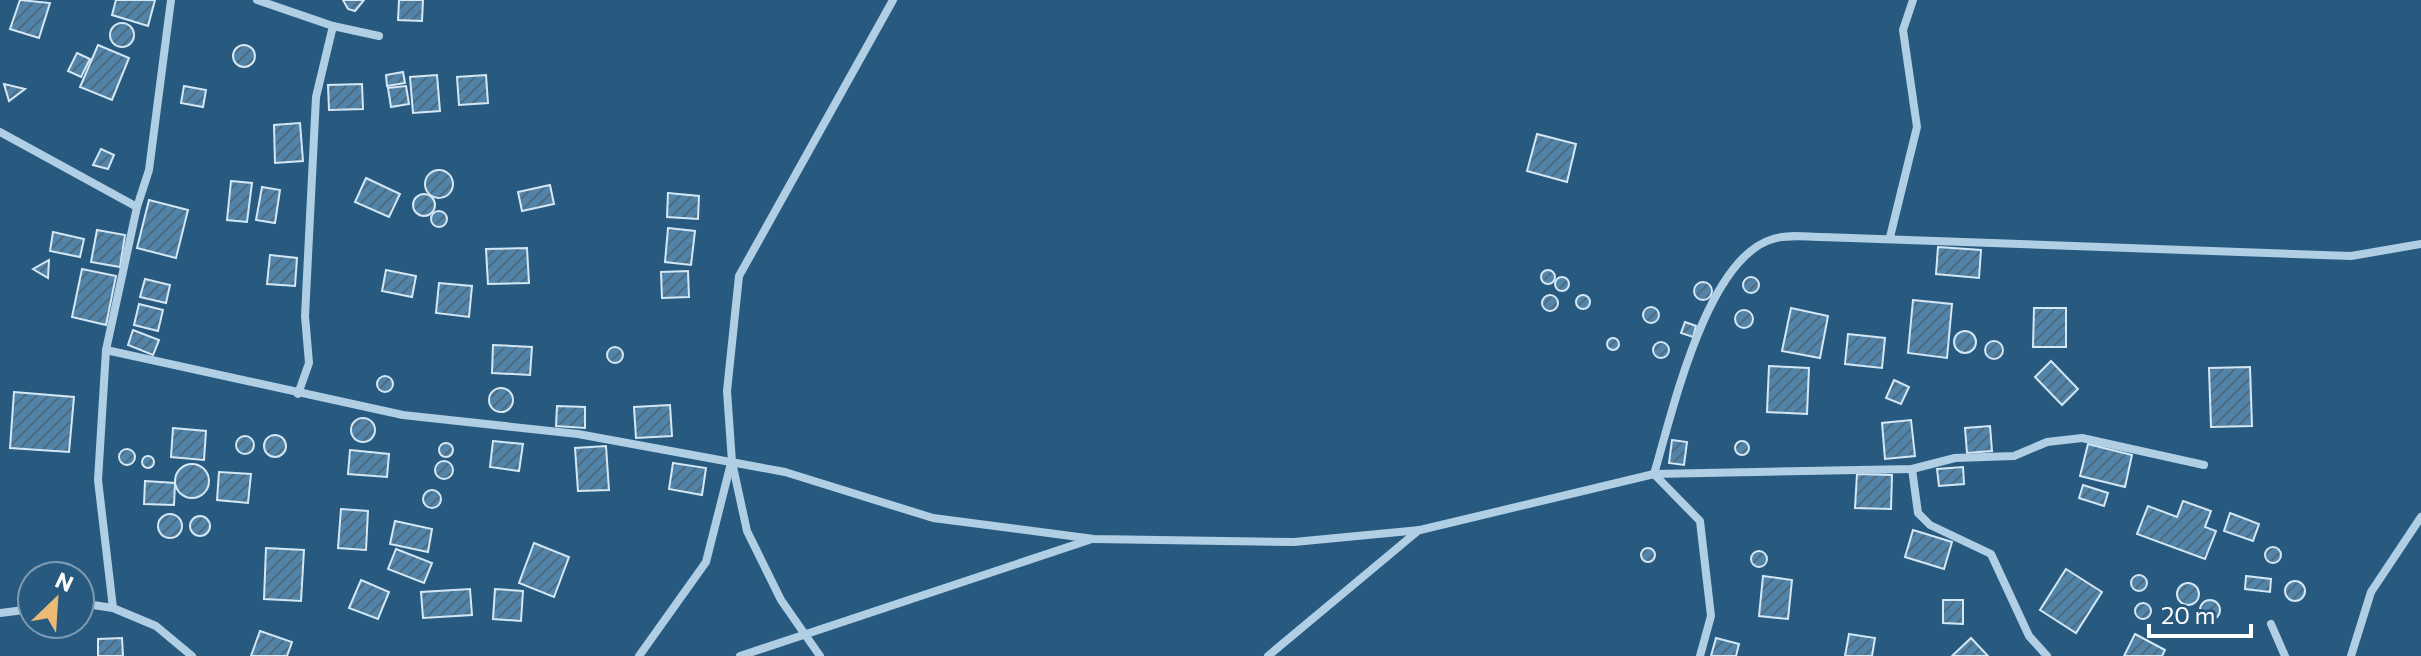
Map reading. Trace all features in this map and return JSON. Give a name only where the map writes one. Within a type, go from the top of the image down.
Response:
[{"type":"street","points":[[113,608],[98,480],[106,350],[137,207],[149,170],[171,0]]},
{"type":"street","points":[[257,0],[333,26],[379,36]]},
{"type":"street","points":[[820,656],[781,600],[747,531],[732,462],[727,391],[739,276],[893,0]]},
{"type":"street","points":[[1890,237],[1917,127],[1903,30],[1913,0]]},
{"type":"street","points":[[298,394],[309,363],[305,316],[316,97],[333,26]]},
{"type":"street","points":[[0,132],[137,207]]},
{"type":"street","points":[[1654,474],[1687,353],[1708,312],[1752,249],[1774,238],[1890,237],[2351,256],[2421,244]]},
{"type":"street","points":[[106,350],[403,415],[578,434],[785,472],[933,518],[1094,539],[1294,542],[1420,530],[1654,474],[1912,469],[1955,458],[2014,456],[2047,442],[2082,438],[2204,465]]},
{"type":"street","points":[[639,656],[706,562],[732,462]]},
{"type":"street","points":[[1912,469],[1918,513],[1930,525],[1991,554],[2029,636],[2047,656]]},
{"type":"street","points":[[1654,474],[1700,521],[1711,616],[1700,656]]},
{"type":"street","points":[[2351,656],[2371,592],[2421,517]]},
{"type":"street","points":[[1268,656],[1420,530]]},
{"type":"street","points":[[740,656],[1094,539]]},
{"type":"street","points":[[96,605],[113,608],[156,626],[192,656]]},
{"type":"street","points":[[2271,624],[2285,656]]},
{"type":"building","points":[[20,0],[50,3],[39,38],[10,29]]},
{"type":"building","points":[[116,0],[155,0],[148,26],[112,15]]},
{"type":"building","points":[[343,0],[364,0],[355,11],[348,9]]},
{"type":"building","points":[[399,0],[423,0],[422,21],[398,20]]},
{"type":"building","points":[[117,23],[127,23],[134,30],[134,40],[127,47],[117,47],[110,40],[110,30]]},
{"type":"building","points":[[98,45],[129,58],[112,100],[80,87]]},
{"type":"building","points":[[244,45],[252,48],[255,56],[252,64],[244,67],[236,64],[233,56],[236,48]]},
{"type":"building","points":[[77,53],[90,59],[81,77],[68,71]]},
{"type":"building","points":[[403,72],[405,83],[387,86],[386,75]]},
{"type":"building","points":[[437,75],[440,111],[413,113],[410,77]]},
{"type":"building","points":[[486,75],[488,103],[459,105],[457,77]]},
{"type":"building","points":[[4,84],[25,89],[9,101]]},
{"type":"building","points":[[362,84],[363,109],[329,110],[328,85]]},
{"type":"building","points":[[184,86],[206,90],[203,107],[181,103]]},
{"type":"building","points":[[406,86],[409,104],[391,107],[388,88]]},
{"type":"building","points":[[300,123],[303,161],[275,163],[274,125]]},
{"type":"building","points":[[1537,134],[1576,144],[1567,182],[1527,171]]},
{"type":"building","points":[[101,149],[114,155],[108,169],[93,165]]},
{"type":"building","points":[[439,170],[449,174],[453,184],[449,194],[439,198],[429,194],[425,184],[429,174]]},
{"type":"building","points":[[366,178],[400,194],[389,217],[355,202]]},
{"type":"building","points":[[231,181],[252,183],[247,222],[227,220]]},
{"type":"building","points":[[550,185],[554,204],[522,211],[518,192]]},
{"type":"building","points":[[262,187],[280,190],[275,223],[256,220]]},
{"type":"building","points":[[668,193],[699,196],[698,219],[667,217]]},
{"type":"building","points":[[424,194],[435,205],[424,216],[413,205]]},
{"type":"building","points":[[149,200],[188,210],[176,258],[137,248]]},
{"type":"building","points":[[436,211],[442,211],[447,219],[445,225],[436,227],[431,222],[431,216]]},
{"type":"building","points":[[668,228],[695,231],[691,265],[665,262]]},
{"type":"building","points":[[97,230],[125,235],[120,267],[91,262]]},
{"type":"building","points":[[53,232],[84,239],[80,257],[50,251]]},
{"type":"building","points":[[1938,247],[1981,250],[1979,278],[1936,274]]},
{"type":"building","points":[[527,248],[529,283],[488,284],[486,249]]},
{"type":"building","points":[[270,255],[297,258],[295,286],[267,284]]},
{"type":"building","points":[[49,260],[48,278],[33,269]]},
{"type":"building","points":[[82,269],[116,276],[106,325],[72,317]]},
{"type":"building","points":[[386,270],[416,276],[412,297],[382,291]]},
{"type":"building","points":[[1548,270],[1555,277],[1548,284],[1541,277]]},
{"type":"building","points":[[688,271],[689,297],[662,298],[661,272]]},
{"type":"building","points":[[1562,277],[1569,284],[1562,291],[1555,284]]},
{"type":"building","points":[[1751,277],[1757,279],[1757,291],[1751,293],[1745,291],[1743,285],[1745,279]]},
{"type":"building","points":[[145,279],[170,285],[166,303],[140,297]]},
{"type":"building","points":[[1703,282],[1712,291],[1703,300],[1694,291]]},
{"type":"building","points":[[439,283],[472,286],[469,317],[436,313]]},
{"type":"building","points":[[1550,295],[1556,297],[1556,309],[1550,311],[1544,309],[1542,303],[1544,297]]},
{"type":"building","points":[[1583,295],[1590,302],[1583,309],[1576,302]]},
{"type":"building","points":[[1913,300],[1952,304],[1947,358],[1908,353]]},
{"type":"building","points":[[139,304],[163,310],[158,331],[134,325]]},
{"type":"building","points":[[1651,307],[1657,309],[1657,321],[1651,323],[1645,321],[1643,315],[1645,309]]},
{"type":"building","points":[[1791,308],[1828,316],[1820,358],[1782,351]]},
{"type":"building","points":[[2034,308],[2066,308],[2066,347],[2033,347]]},
{"type":"building","points":[[1740,310],[1748,310],[1753,319],[1751,326],[1740,328],[1735,323],[1735,315]]},
{"type":"building","points":[[1685,322],[1696,326],[1693,337],[1681,333]]},
{"type":"building","points":[[133,330],[159,340],[153,355],[128,345]]},
{"type":"building","points":[[1965,331],[1976,342],[1965,353],[1954,342]]},
{"type":"building","points":[[1848,334],[1885,338],[1882,368],[1845,364]]},
{"type":"building","points":[[1613,338],[1619,344],[1613,350],[1607,344]]},
{"type":"building","points":[[1994,341],[2003,350],[1994,359],[1985,350]]},
{"type":"building","points":[[1661,342],[1667,344],[1667,356],[1661,358],[1655,356],[1653,350],[1655,344]]},
{"type":"building","points":[[493,345],[532,347],[530,375],[492,373]]},
{"type":"building","points":[[612,347],[618,347],[623,355],[621,361],[612,363],[607,358],[607,352]]},
{"type":"building","points":[[2051,361],[2078,389],[2062,405],[2035,377]]},
{"type":"building","points":[[1769,366],[1809,368],[1807,414],[1767,412]]},
{"type":"building","points":[[2250,367],[2252,426],[2211,427],[2209,368]]},
{"type":"building","points":[[382,376],[388,376],[393,384],[391,390],[382,392],[377,387],[377,381]]},
{"type":"building","points":[[1894,380],[1909,387],[1901,404],[1886,398]]},
{"type":"building","points":[[496,388],[506,388],[513,395],[513,405],[506,412],[496,412],[489,405],[489,395]]},
{"type":"building","points":[[14,392],[74,397],[69,452],[10,448]]},
{"type":"building","points":[[670,405],[672,436],[636,438],[634,407]]},
{"type":"building","points":[[557,406],[585,407],[585,428],[556,426]]},
{"type":"building","points":[[363,418],[371,422],[375,430],[371,438],[363,442],[355,438],[351,430],[355,422]]},
{"type":"building","points":[[1911,420],[1915,456],[1885,459],[1882,423]]},
{"type":"building","points":[[1990,426],[1992,451],[1967,453],[1965,428]]},
{"type":"building","points":[[173,428],[206,431],[204,460],[171,457]]},
{"type":"building","points":[[275,435],[283,438],[286,446],[283,454],[275,457],[267,454],[264,446],[267,438]]},
{"type":"building","points":[[245,436],[254,445],[245,454],[236,445]]},
{"type":"building","points":[[1672,440],[1687,442],[1684,465],[1669,463]]},
{"type":"building","points":[[493,441],[523,444],[519,471],[490,467]]},
{"type":"building","points":[[1742,441],[1749,448],[1742,455],[1735,448]]},
{"type":"building","points":[[446,443],[453,450],[446,457],[439,450]]},
{"type":"building","points":[[2088,444],[2132,455],[2125,487],[2080,476]]},
{"type":"building","points":[[606,446],[609,490],[578,491],[575,448]]},
{"type":"building","points":[[124,449],[130,449],[135,457],[133,463],[124,465],[119,460],[119,454]]},
{"type":"building","points":[[350,450],[389,454],[387,477],[348,474]]},
{"type":"building","points":[[143,457],[153,457],[153,467],[143,467]]},
{"type":"building","points":[[444,461],[453,470],[444,479],[435,470]]},
{"type":"building","points":[[673,463],[706,468],[702,495],[669,489]]},
{"type":"building","points":[[192,464],[204,469],[209,481],[204,493],[192,498],[180,493],[175,481],[180,469]]},
{"type":"building","points":[[1963,467],[1964,484],[1939,486],[1937,469]]},
{"type":"building","points":[[219,472],[251,474],[248,503],[217,500]]},
{"type":"building","points":[[1857,474],[1892,475],[1891,509],[1855,508]]},
{"type":"building","points":[[145,481],[175,483],[174,505],[144,504]]},
{"type":"building","points":[[2083,485],[2108,493],[2104,506],[2079,498]]},
{"type":"building","points":[[428,490],[436,490],[441,499],[439,506],[428,508],[423,503],[423,495]]},
{"type":"building","points":[[2183,501],[2211,511],[2205,527],[2216,531],[2205,559],[2137,534],[2148,506],[2177,517]]},
{"type":"building","points":[[341,509],[368,511],[366,550],[338,548]]},
{"type":"building","points":[[2230,513],[2259,524],[2253,541],[2224,531]]},
{"type":"building","points":[[170,514],[181,521],[182,526],[175,537],[170,538],[159,531],[158,526],[165,515]]},
{"type":"building","points":[[200,516],[207,519],[210,526],[207,533],[200,536],[193,533],[190,526],[193,519]]},
{"type":"building","points":[[395,521],[432,529],[428,552],[390,544]]},
{"type":"building","points":[[1913,530],[1952,542],[1944,569],[1905,557]]},
{"type":"building","points":[[534,543],[569,557],[554,597],[519,583]]},
{"type":"building","points":[[2270,547],[2276,547],[2281,555],[2279,561],[2270,563],[2265,558],[2265,552]]},
{"type":"building","points":[[266,548],[304,550],[301,601],[264,599]]},
{"type":"building","points":[[1648,548],[1655,555],[1648,562],[1641,555]]},
{"type":"building","points":[[396,549],[432,563],[424,583],[388,569]]},
{"type":"building","points":[[1756,551],[1762,551],[1767,559],[1765,565],[1756,567],[1751,562],[1751,556]]},
{"type":"building","points":[[2066,569],[2102,592],[2076,633],[2040,610]]},
{"type":"building","points":[[2136,575],[2142,575],[2147,583],[2145,589],[2136,591],[2131,586],[2131,580]]},
{"type":"building","points":[[1763,576],[1792,580],[1788,619],[1759,616]]},
{"type":"building","points":[[2246,576],[2271,579],[2270,592],[2245,589]]},
{"type":"building","points":[[361,580],[389,592],[378,619],[349,608]]},
{"type":"building","points":[[2295,581],[2302,584],[2305,591],[2302,598],[2295,601],[2288,598],[2285,591],[2288,584]]},
{"type":"building","points":[[2188,583],[2196,586],[2199,594],[2196,602],[2188,605],[2180,602],[2177,594],[2180,586]]},
{"type":"building","points":[[470,589],[472,615],[423,618],[421,592]]},
{"type":"building","points":[[495,589],[523,591],[521,621],[493,619]]},
{"type":"building","points":[[1943,600],[1963,600],[1963,624],[1943,623]]},
{"type":"building","points":[[2210,600],[2217,603],[2220,610],[2217,617],[2210,620],[2203,617],[2200,610],[2203,603]]},
{"type":"building","points":[[2140,603],[2146,603],[2151,611],[2149,617],[2140,619],[2135,614],[2135,608]]},
{"type":"building","points":[[260,631],[292,642],[287,656],[251,656]]},
{"type":"building","points":[[1849,634],[1875,638],[1872,656],[1845,656]]},
{"type":"building","points":[[2135,634],[2165,650],[2162,656],[2124,656]]},
{"type":"building","points":[[122,638],[123,656],[98,656],[98,639]]},
{"type":"building","points":[[1716,638],[1739,644],[1736,656],[1711,656]]},
{"type":"building","points":[[1971,638],[1988,656],[1952,656]]}]
